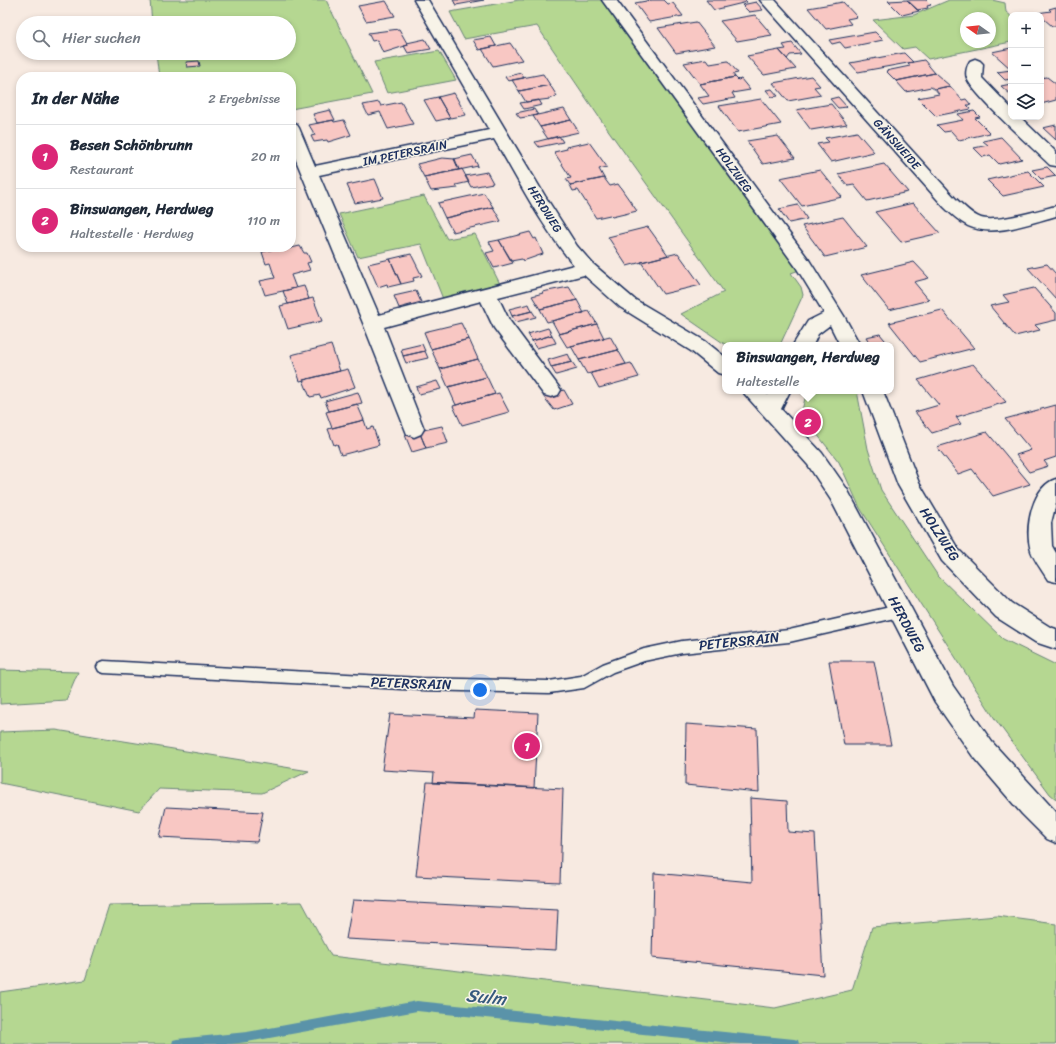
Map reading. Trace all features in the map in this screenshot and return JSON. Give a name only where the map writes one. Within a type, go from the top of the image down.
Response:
[{"type":"street","name":"HERDWEG","points":[[421,0],[536,196],[571,250],[587,268],[627,303],[698,346],[722,366]]},
{"type":"street","name":"HOLZWEG","points":[[609,0],[798,257],[835,316],[848,342]]},
{"type":"street","name":"GÄNSWEIDE","points":[[767,0],[950,203],[964,215],[977,223],[989,225],[1056,211]]},
{"type":"street","points":[[975,64],[974,78],[985,92],[1056,162]]},
{"type":"street","name":"IM PETERSRAIN","points":[[310,172],[500,133]]},
{"type":"street","points":[[296,140],[373,323],[414,429]]},
{"type":"street","points":[[373,323],[587,268]]},
{"type":"street","points":[[487,294],[501,323],[551,390]]},
{"type":"street","points":[[804,342],[810,331],[822,319],[835,316]]},
{"type":"street","name":"HERDWEG","points":[[755,394],[815,459],[839,495],[944,694],[983,750],[1031,805],[1056,830]]},
{"type":"street","points":[[771,410],[779,394]]},
{"type":"street","name":"HOLZWEG","points":[[874,394],[909,485],[950,555],[1004,610],[1043,635],[1056,638]]},
{"type":"street","points":[[1056,487],[1045,502],[1040,523],[1041,548],[1056,573]]},
{"type":"lane","name":"PETERSRAIN","points":[[104,667],[422,684],[549,687],[584,682],[608,668],[637,658],[682,647],[789,636],[899,610]]},
{"type":"green space","points":[[150,0],[326,0],[372,94],[296,108],[296,72],[158,72],[157,60],[296,60],[296,16],[151,16]]},
{"type":"green space","points":[[519,0],[609,0],[805,268],[791,273],[801,287],[803,295],[781,342],[722,342],[681,314],[724,292],[601,120],[537,26],[464,39],[450,12]]},
{"type":"green space","points":[[949,0],[992,0],[1005,3],[1006,12],[1008,14],[1008,43],[996,45],[996,12],[960,12],[960,48],[982,48],[928,59],[915,47],[903,49],[873,20],[914,15]]},
{"type":"green space","points":[[439,51],[456,80],[387,93],[374,62]]},
{"type":"green space","points":[[424,196],[447,239],[475,234],[501,286],[443,299],[421,244],[358,257],[339,214]]},
{"type":"green space","points":[[806,394],[858,394],[868,449],[881,490],[938,576],[1003,639],[1056,665],[1056,799],[1050,794],[995,719],[860,508],[839,462],[801,414]]},
{"type":"green space","points":[[0,670],[78,672],[66,700],[0,704]]},
{"type":"green space","points":[[56,730],[309,771],[262,793],[159,789],[139,811],[0,783],[0,732]]},
{"type":"green space","points":[[302,902],[331,956],[775,1008],[852,990],[872,927],[997,916],[1056,924],[1056,1044],[0,1044],[0,992],[85,980],[109,905]]},
{"type":"building","points":[[453,0],[484,0],[456,5]]},
{"type":"building","points":[[652,0],[664,0],[668,4],[673,3],[683,16],[649,22],[635,3]]},
{"type":"building","points":[[706,0],[745,0],[747,2],[714,10]]},
{"type":"building","points":[[907,0],[926,0],[931,5],[927,6],[928,8],[917,10]]},
{"type":"building","points":[[907,0],[919,11],[902,15],[888,1]]},
{"type":"building","points":[[386,1],[395,16],[366,21],[358,6]]},
{"type":"building","points":[[756,2],[763,10],[749,12],[742,5]]},
{"type":"building","points":[[843,2],[857,17],[847,19],[851,24],[826,29],[808,8]]},
{"type":"building","points":[[1056,7],[1056,26],[1052,26],[1044,19],[1044,12],[1051,11],[1049,9]]},
{"type":"building","points":[[755,15],[772,35],[737,41],[720,21]]},
{"type":"building","points":[[696,22],[715,46],[676,53],[658,28]]},
{"type":"building","points":[[399,29],[408,45],[383,53],[377,40],[372,41],[368,33]]},
{"type":"building","points":[[875,32],[883,40],[845,48],[840,42],[832,44],[829,40]]},
{"type":"building","points":[[491,37],[496,46],[479,50],[473,40]]},
{"type":"building","points":[[425,39],[431,49],[408,53],[404,46],[408,45],[407,43]]},
{"type":"building","points":[[510,43],[522,60],[493,66],[482,49]]},
{"type":"building","points":[[792,43],[801,54],[790,55],[787,59],[779,50],[786,49],[783,45]]},
{"type":"building","points":[[1008,49],[1008,66],[992,52]]},
{"type":"building","points":[[779,50],[796,69],[764,75],[747,56]]},
{"type":"building","points":[[904,53],[913,62],[858,72],[850,63]]},
{"type":"building","points":[[706,59],[710,64],[728,61],[738,73],[733,74],[735,77],[700,84],[684,63]]},
{"type":"building","points":[[924,60],[935,73],[896,81],[886,71],[910,66],[908,63]]},
{"type":"building","points":[[199,61],[200,66],[187,67],[186,62]]},
{"type":"building","points":[[1008,70],[1008,80],[1005,80],[997,72]]},
{"type":"building","points":[[521,73],[524,78],[508,81],[505,77]]},
{"type":"building","points":[[935,73],[950,86],[934,89],[931,87],[906,92],[896,81]]},
{"type":"building","points":[[543,74],[550,85],[519,91],[512,80]]},
{"type":"building","points":[[811,76],[820,86],[814,87],[821,95],[788,101],[773,83]]},
{"type":"building","points":[[735,77],[738,80],[741,79],[750,90],[732,93],[735,98],[703,104],[698,98],[709,96],[700,84]]},
{"type":"building","points":[[1047,77],[1056,84],[1056,100],[1044,103],[1044,84],[1044,78]]},
{"type":"building","points":[[550,85],[557,96],[550,99],[526,102],[519,91]]},
{"type":"building","points":[[1008,85],[1008,92],[1001,86]]},
{"type":"building","points":[[950,86],[962,100],[966,99],[971,105],[967,105],[971,109],[936,116],[918,98],[939,94],[935,89]]},
{"type":"building","points":[[772,89],[778,96],[772,97],[766,90]]},
{"type":"building","points":[[454,93],[466,115],[450,118],[438,97]]},
{"type":"building","points":[[438,97],[450,118],[436,121],[424,100]]},
{"type":"building","points":[[838,97],[847,107],[838,108],[830,99]]},
{"type":"building","points":[[761,99],[781,124],[738,132],[719,106]]},
{"type":"building","points":[[539,100],[542,105],[524,109],[520,103]]},
{"type":"building","points":[[379,102],[381,106],[401,102],[413,124],[388,129],[380,112],[368,115],[363,105]]},
{"type":"building","points":[[831,104],[847,124],[811,130],[796,110]]},
{"type":"building","points":[[534,109],[538,115],[520,118],[516,113]]},
{"type":"building","points":[[564,109],[571,120],[540,127],[533,116]]},
{"type":"building","points":[[330,110],[335,120],[317,123],[313,114]]},
{"type":"building","points":[[974,111],[980,117],[975,118],[990,133],[959,140],[951,131],[944,132],[937,125],[963,120],[958,114]]},
{"type":"building","points":[[333,120],[334,122],[344,120],[351,135],[328,142],[327,140],[314,142],[311,136],[315,135],[309,125]]},
{"type":"building","points":[[571,120],[579,132],[548,139],[540,127]]},
{"type":"building","points":[[1056,125],[1056,140],[1043,128]]},
{"type":"building","points":[[857,132],[874,152],[831,162],[817,144],[829,142],[825,138]]},
{"type":"building","points":[[559,136],[563,142],[539,147],[535,142]]},
{"type":"building","points":[[778,136],[795,158],[763,164],[747,141]]},
{"type":"building","points":[[1001,137],[1022,159],[999,164],[990,155],[983,157],[974,148],[988,145],[983,141]]},
{"type":"building","points":[[589,142],[607,167],[599,169],[604,178],[570,185],[566,179],[571,178],[554,152],[567,149],[566,147]]},
{"type":"building","points":[[472,155],[478,166],[459,170],[454,159]]},
{"type":"building","points":[[442,158],[455,159],[459,170],[424,177],[417,164]]},
{"type":"building","points":[[884,164],[908,192],[867,201],[854,185],[848,186],[838,174]]},
{"type":"building","points":[[1047,167],[1056,176],[1041,179],[1032,170]]},
{"type":"building","points":[[462,169],[469,182],[456,185],[458,188],[431,191],[424,177]]},
{"type":"building","points":[[820,170],[842,197],[802,206],[780,178]]},
{"type":"building","points":[[1028,171],[1044,187],[1003,196],[987,180]]},
{"type":"building","points":[[487,172],[493,183],[471,187],[465,176]]},
{"type":"building","points":[[604,178],[610,186],[618,184],[637,211],[612,217],[610,215],[596,218],[578,190],[573,191],[570,185]]},
{"type":"building","points":[[375,179],[383,198],[355,203],[347,185]]},
{"type":"building","points":[[484,193],[493,207],[445,218],[438,203]]},
{"type":"building","points":[[913,203],[940,233],[901,242],[875,212]]},
{"type":"building","points":[[798,205],[807,219],[789,223],[779,209]]},
{"type":"building","points":[[493,207],[501,221],[453,232],[445,218]]},
{"type":"building","points":[[843,217],[867,247],[825,257],[802,226]]},
{"type":"building","points":[[648,227],[668,255],[627,266],[608,237]]},
{"type":"building","points":[[530,232],[534,239],[536,238],[543,254],[523,261],[522,259],[511,261],[499,240]]},
{"type":"building","points":[[499,240],[513,263],[494,268],[486,253],[494,251],[489,242]]},
{"type":"building","points":[[300,246],[304,253],[307,253],[311,262],[307,263],[310,270],[291,275],[296,288],[265,295],[260,281],[275,278],[270,263],[266,264],[262,252],[296,252],[296,247]]},
{"type":"building","points":[[678,253],[701,285],[663,294],[641,262]]},
{"type":"building","points":[[411,254],[422,276],[413,278],[414,281],[401,284],[390,259]]},
{"type":"building","points":[[390,259],[401,284],[388,287],[387,284],[378,287],[368,264]]},
{"type":"building","points":[[914,262],[929,278],[914,282],[929,300],[889,310],[861,275]]},
{"type":"building","points":[[1047,264],[1056,274],[1056,299],[1028,268]]},
{"type":"building","points":[[304,286],[309,299],[288,304],[283,291]]},
{"type":"building","points":[[569,287],[577,300],[540,309],[532,296],[543,293],[542,292]]},
{"type":"building","points":[[1034,288],[1056,313],[1056,320],[1035,325],[1040,330],[1015,336],[990,306],[1009,302],[1003,295]]},
{"type":"building","points":[[416,291],[421,302],[399,308],[394,296]]},
{"type":"building","points":[[313,298],[322,321],[288,329],[280,306]]},
{"type":"building","points":[[577,300],[584,313],[547,322],[540,309]]},
{"type":"building","points":[[529,304],[532,311],[512,316],[509,309]]},
{"type":"building","points":[[942,310],[974,348],[920,362],[889,323]]},
{"type":"building","points":[[532,311],[536,317],[516,322],[512,316]]},
{"type":"building","points":[[589,311],[597,324],[559,334],[552,321]]},
{"type":"building","points":[[461,323],[469,339],[431,349],[424,332]]},
{"type":"building","points":[[597,324],[604,338],[567,347],[559,334]]},
{"type":"building","points":[[548,328],[552,335],[532,341],[528,334]]},
{"type":"building","points":[[880,334],[887,342],[869,342],[866,337]]},
{"type":"building","points":[[552,335],[556,343],[536,348],[532,341]]},
{"type":"building","points":[[610,336],[618,350],[579,360],[571,346]]},
{"type":"building","points":[[469,339],[478,359],[440,369],[431,349]]},
{"type":"building","points":[[422,344],[425,351],[403,356],[401,349]]},
{"type":"building","points":[[331,345],[340,371],[300,381],[291,355]]},
{"type":"building","points":[[618,350],[626,364],[587,374],[579,360]]},
{"type":"building","points":[[425,351],[428,358],[406,363],[403,356]]},
{"type":"building","points":[[568,354],[572,362],[551,367],[548,360]]},
{"type":"building","points":[[478,359],[487,377],[448,387],[440,369]]},
{"type":"building","points":[[572,362],[577,369],[556,375],[551,367]]},
{"type":"building","points":[[631,363],[639,377],[599,388],[591,373]]},
{"type":"building","points":[[973,364],[1006,402],[956,417],[961,424],[932,433],[915,412],[939,405],[918,380]]},
{"type":"building","points":[[348,369],[355,387],[321,398],[320,395],[310,397],[303,380]]},
{"type":"building","points":[[487,377],[495,394],[456,405],[448,387]]},
{"type":"building","points":[[437,381],[441,389],[419,394],[416,387]]},
{"type":"building","points":[[564,390],[572,404],[554,410],[543,396]]},
{"type":"building","points":[[358,392],[362,403],[329,411],[325,401]]},
{"type":"building","points":[[499,393],[509,412],[462,425],[453,406]]},
{"type":"building","points":[[357,404],[364,420],[332,428],[326,412]]},
{"type":"building","points":[[1056,405],[1056,457],[1044,461],[1048,466],[1029,472],[1016,455],[1031,450],[1005,419]]},
{"type":"building","points":[[364,420],[367,429],[373,427],[379,445],[341,455],[337,444],[334,445],[328,429]]},
{"type":"building","points":[[442,426],[448,443],[426,448],[419,431]]},
{"type":"building","points":[[419,431],[426,448],[412,452],[405,435]]},
{"type":"building","points":[[987,432],[1030,484],[993,496],[972,469],[958,474],[937,447]]},
{"type":"building","points":[[829,661],[874,661],[891,745],[844,745]]},
{"type":"building","points":[[475,710],[538,713],[534,788],[433,783],[434,773],[382,770],[390,714],[474,718]]},
{"type":"building","points":[[686,724],[757,729],[759,792],[685,785]]},
{"type":"building","points":[[427,782],[563,789],[560,883],[416,876]]},
{"type":"building","points":[[750,798],[787,801],[788,832],[815,834],[823,975],[652,958],[654,873],[752,882]]},
{"type":"building","points":[[166,807],[263,812],[257,842],[159,837]]},
{"type":"building","points":[[353,900],[558,910],[556,950],[346,939]]},
{"type":"waterway","name":"Sulm","points":[[177,1044],[247,1037],[417,1006],[794,1044]]},
{"type":"place","name":"Binswangen, Herdweg","points":[[808,422]]},
{"type":"place","name":"Besen Schönbrunn","points":[[527,746]]}]
